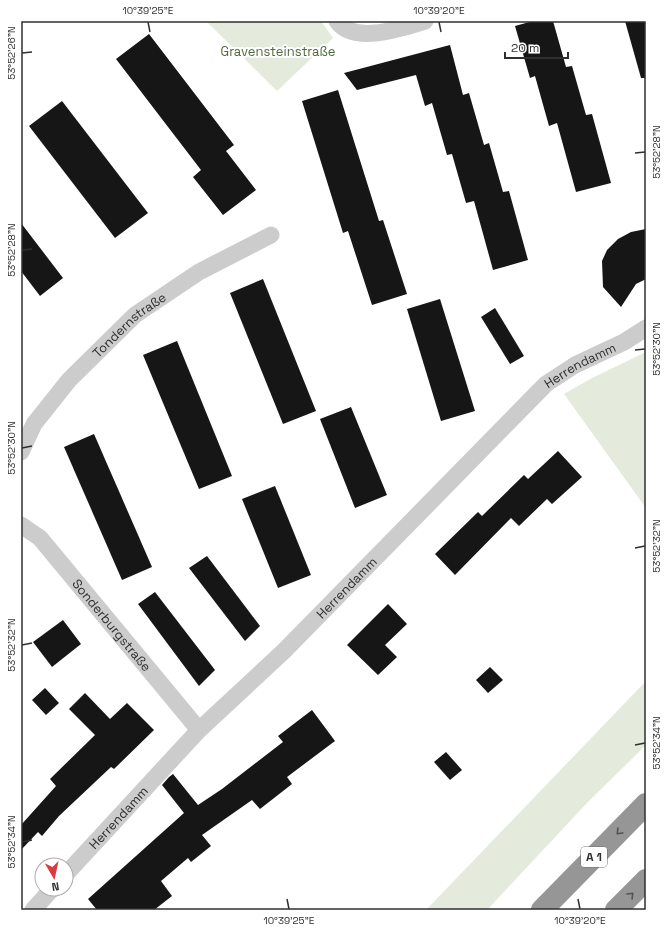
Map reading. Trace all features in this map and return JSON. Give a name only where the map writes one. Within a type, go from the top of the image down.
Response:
[{"type":"highway","name":"A 1","points":[[542,910],[646,804]]},
{"type":"highway","points":[[616,910],[646,880]]},
{"type":"street","points":[[337,21],[341,27],[365,34],[396,29],[425,21]]},
{"type":"street","name":"Tondernstraße","points":[[21,452],[34,424],[69,380],[135,315],[199,272],[271,235]]},
{"type":"street","name":"Herrendamm","points":[[74,865],[199,730],[284,651],[546,384],[575,365],[624,342],[646,328]]},
{"type":"street","name":"Sonderburgstraße","points":[[21,526],[40,538],[199,730]]},
{"type":"street","points":[[33,910],[45,897]]},
{"type":"green space","name":"Gravensteinstraße","points":[[206,21],[321,21],[333,38],[277,91]]},
{"type":"green space","points":[[646,352],[646,508],[564,394],[592,378]]},
{"type":"green space","points":[[646,681],[646,745],[587,803],[487,910],[426,910]]},
{"type":"building","points":[[533,21],[553,21],[566,67],[572,66],[586,115],[592,114],[611,183],[576,192],[557,123],[549,126],[535,76],[530,78],[515,26]]},
{"type":"building","points":[[625,21],[646,21],[646,78],[641,78]]},
{"type":"building","points":[[149,34],[234,145],[226,151],[256,190],[223,215],[193,177],[201,170],[116,59]]},
{"type":"building","points":[[450,45],[463,95],[469,93],[484,145],[489,143],[503,192],[509,191],[528,260],[493,270],[474,201],[466,203],[452,154],[447,155],[432,103],[425,106],[416,75],[357,90],[344,73]]},
{"type":"building","points":[[338,90],[379,221],[383,220],[407,294],[372,305],[348,231],[343,233],[302,101]]},
{"type":"building","points":[[62,101],[148,213],[115,238],[29,126]]},
{"type":"building","points":[[21,223],[63,278],[40,296],[21,271]]},
{"type":"building","points":[[646,229],[646,279],[636,284],[621,307],[603,287],[602,261],[607,250],[618,239],[631,232]]},
{"type":"building","points":[[263,279],[316,411],[283,424],[230,293]]},
{"type":"building","points":[[440,299],[475,411],[441,421],[407,309]]},
{"type":"building","points":[[495,308],[524,356],[510,364],[481,317]]},
{"type":"building","points":[[177,341],[232,476],[199,489],[143,355]]},
{"type":"building","points":[[351,407],[387,495],[355,508],[320,419]]},
{"type":"building","points":[[94,434],[152,567],[122,580],[64,447]]},
{"type":"building","points":[[558,451],[582,477],[552,504],[547,499],[519,526],[511,518],[455,575],[435,554],[478,512],[482,516],[524,475],[528,479]]},
{"type":"building","points":[[275,486],[311,575],[278,588],[242,499]]},
{"type":"building","points":[[207,556],[260,626],[245,641],[189,568]]},
{"type":"building","points":[[155,592],[215,670],[199,686],[138,604]]},
{"type":"building","points":[[388,604],[407,624],[385,645],[397,657],[378,675],[347,645]]},
{"type":"building","points":[[63,620],[81,644],[52,667],[33,642]]},
{"type":"building","points":[[490,667],[503,680],[488,693],[476,680]]},
{"type":"building","points":[[45,688],[59,703],[46,715],[32,700]]},
{"type":"building","points":[[85,693],[110,719],[127,703],[154,730],[114,769],[111,767],[59,816],[42,836],[38,832],[21,850],[21,825],[56,786],[50,779],[95,735],[69,709]]},
{"type":"building","points":[[312,710],[335,741],[287,777],[292,784],[260,809],[252,800],[202,835],[211,846],[191,862],[188,858],[161,881],[172,896],[154,910],[97,910],[88,899],[184,813],[162,785],[169,777],[173,774],[198,805],[222,789],[283,742],[278,736]]},
{"type":"building","points":[[446,752],[462,770],[450,780],[434,762]]}]
